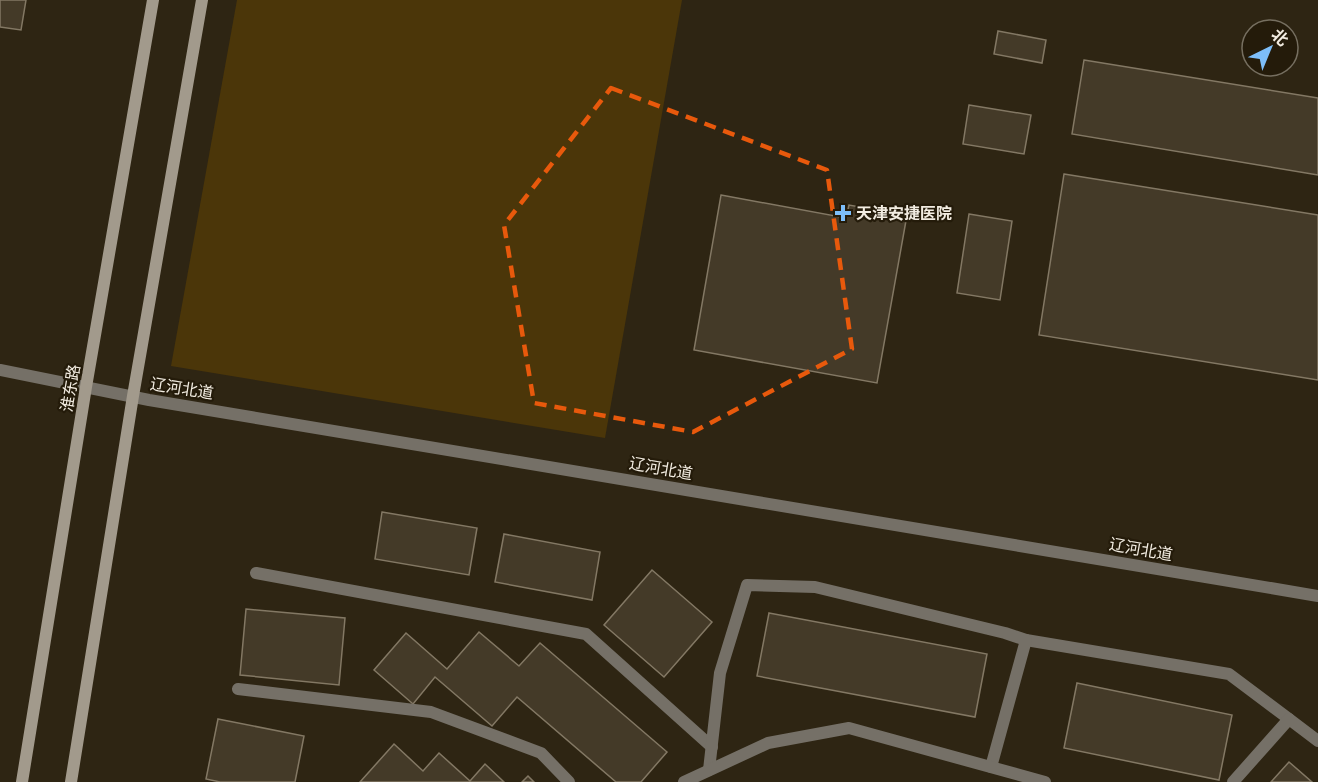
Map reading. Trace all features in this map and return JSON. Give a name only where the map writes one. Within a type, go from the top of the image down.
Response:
[{"type":"main road","name":"淮东路","points":[[22,782],[86,387],[153,0]]},
{"type":"main road","points":[[71,782],[133,396],[202,0]]},
{"type":"street","name":"辽河北道","points":[[0,370],[133,396],[1318,596]]},
{"type":"street","points":[[256,573],[586,634],[712,747]]},
{"type":"street","points":[[709,770],[720,673],[747,585],[815,587],[1026,640],[1229,674],[1318,741]]},
{"type":"street","points":[[991,767],[1026,640]]},
{"type":"street","points":[[238,689],[431,712],[541,753],[569,782]]},
{"type":"street","points":[[1233,782],[1289,719]]},
{"type":"street","points":[[684,782],[768,743],[849,728],[1044,782]]},
{"type":"highlighted area","points":[[611,88],[827,170],[852,349],[693,432],[534,403],[504,225]]},
{"type":"shaded area","points":[[237,0],[682,0],[605,438],[171,366]]},
{"type":"building","points":[[0,0],[26,0],[21,30],[0,27]]},
{"type":"building","points":[[998,31],[1046,40],[1042,63],[994,54]]},
{"type":"building","points":[[1084,60],[1318,98],[1318,175],[1072,134]]},
{"type":"building","points":[[969,105],[1031,115],[1024,154],[963,144]]},
{"type":"building","points":[[1064,174],[1318,215],[1318,380],[1039,335]]},
{"type":"building","points":[[721,195],[846,218],[849,205],[907,215],[877,383],[694,350]]},
{"type":"building","points":[[969,214],[1012,221],[1000,300],[957,293]]},
{"type":"building","points":[[382,512],[477,528],[469,575],[375,559]]},
{"type":"building","points":[[504,534],[600,552],[592,600],[495,582]]},
{"type":"building","points":[[652,570],[712,622],[664,677],[604,625]]},
{"type":"building","points":[[246,609],[345,618],[339,685],[240,675]]},
{"type":"building","points":[[769,613],[987,654],[975,717],[757,676]]},
{"type":"building","points":[[479,632],[519,666],[540,643],[667,752],[641,782],[616,782],[517,697],[492,726],[435,677],[413,704],[374,670],[406,633],[447,669]]},
{"type":"building","points":[[1077,683],[1232,715],[1219,780],[1064,748]]},
{"type":"building","points":[[218,719],[304,736],[295,782],[220,782],[206,779]]},
{"type":"building","points":[[394,744],[423,771],[439,753],[470,781],[485,764],[504,782],[360,782]]},
{"type":"building","points":[[1289,762],[1312,782],[1271,782]]},
{"type":"building","points":[[528,776],[534,782],[522,782]]},
{"type":"place","name":"天津安捷医院","points":[[843,213]]}]
